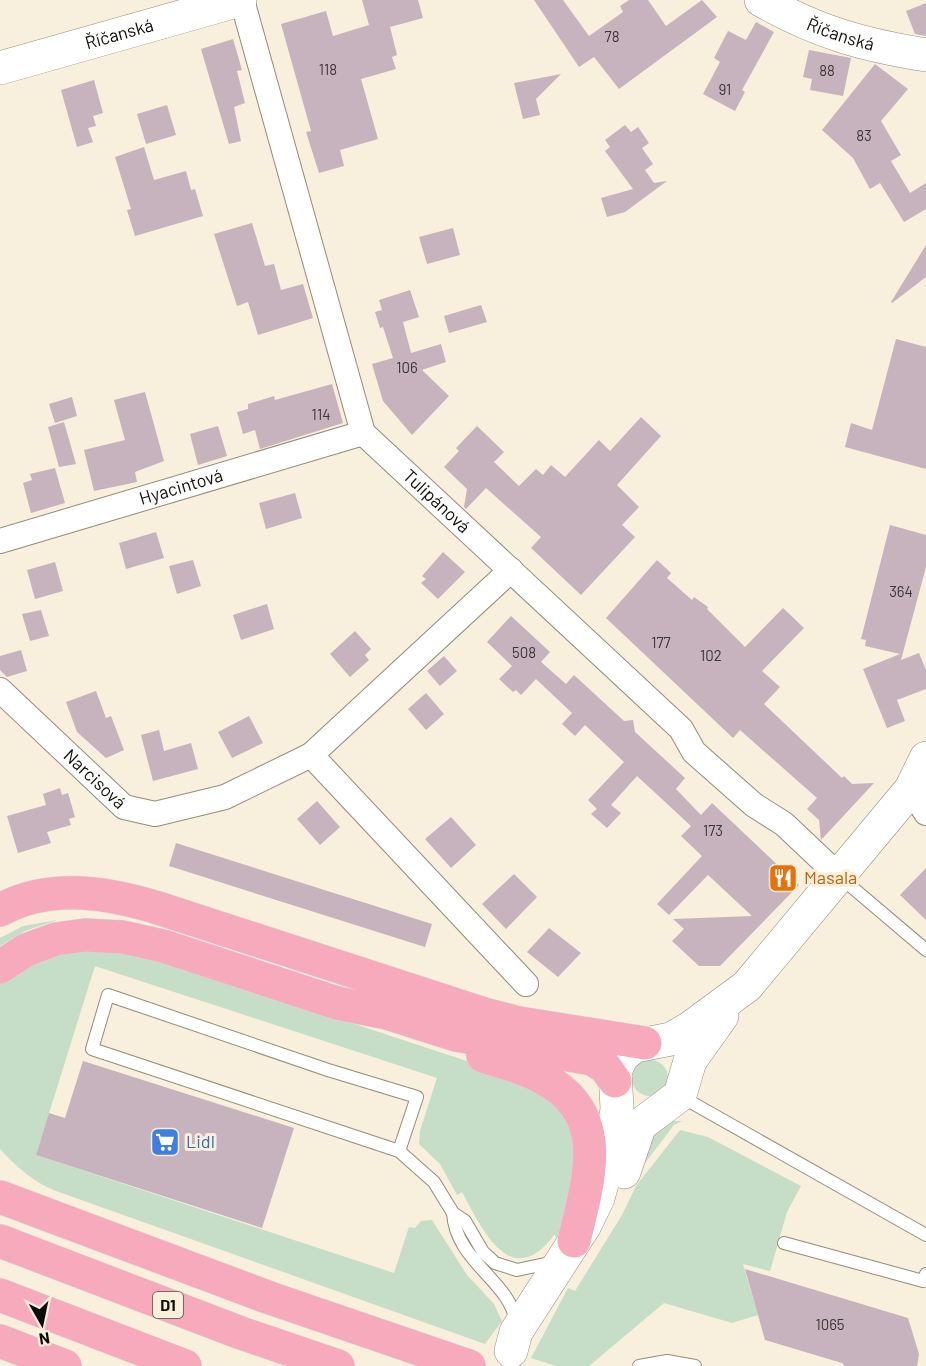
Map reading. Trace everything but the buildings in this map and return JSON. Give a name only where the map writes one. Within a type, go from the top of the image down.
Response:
[{"type":"highway","points":[[0,910],[20,901],[54,893],[76,892],[114,897],[155,907],[484,1014],[519,1023],[650,1043]]},
{"type":"highway","points":[[0,967],[26,950],[56,939],[85,935],[114,936],[163,946],[338,1003],[387,1013],[471,1039],[592,1059],[605,1067],[616,1085]]},
{"type":"highway","points":[[338,1003],[383,1025],[537,1075],[567,1095],[585,1124],[591,1158],[568,1250]]},
{"type":"highway","points":[[0,1174],[15,1186],[104,1236]]},
{"type":"highway","points":[[0,1197],[270,1298],[469,1366]]},
{"type":"highway","name":"D1","points":[[0,1241],[241,1333],[338,1366]]},
{"type":"highway","points":[[0,1295],[185,1366]]},
{"type":"highway","points":[[0,1341],[65,1366]]},
{"type":"street","name":"Říčanská","points":[[0,68],[241,0]]},
{"type":"street","points":[[241,0],[363,433]]},
{"type":"street","name":"Říčanská","points":[[761,0],[837,37],[926,55]]},
{"type":"street","name":"Hyacintová","points":[[0,541],[363,433]]},
{"type":"street","name":"Tulipánová","points":[[363,433],[681,729],[694,752],[754,806],[784,824],[839,876]]},
{"type":"street","name":"Narcisová","points":[[0,690],[124,807],[154,814],[225,797],[311,755],[511,570]]},
{"type":"street","points":[[311,755],[526,984]]},
{"type":"street","points":[[744,989],[671,1039],[635,1046],[622,1056],[615,1072],[613,1144],[604,1182],[592,1212],[516,1332],[511,1350],[530,1335],[593,1238],[620,1184],[640,1125],[674,1095],[695,1050],[839,876],[919,801],[926,758]]},
{"type":"street","points":[[650,1043],[673,1051],[683,1067],[674,1095]]},
{"type":"street","points":[[616,1085],[622,1098],[637,1109],[674,1095]]},
{"type":"lane","points":[[839,876],[926,950]]},
{"type":"lane","points":[[399,1151],[417,1097],[108,995],[92,1049],[399,1151],[434,1182],[453,1213],[465,1221],[488,1258],[502,1266],[527,1269],[568,1250]]},
{"type":"lane","points":[[674,1095],[926,1235]]},
{"type":"lane","points":[[453,1213],[453,1226],[472,1260],[502,1293],[514,1312],[516,1332]]},
{"type":"lane","points":[[784,1243],[923,1281],[926,1274]]},
{"type":"lane","points":[[639,1366],[667,1361],[695,1366]]},
{"type":"green space","points":[[57,920],[25,931],[0,946],[0,938],[23,926]]},
{"type":"green space","points":[[109,949],[185,968],[506,1074],[549,1094],[580,1143],[558,1238],[554,1235],[539,1251],[524,1258],[511,1257],[499,1249],[489,1237],[462,1192],[457,1195],[440,1164],[419,1144],[420,1131],[437,1078],[95,966],[36,1155],[394,1273],[409,1227],[415,1228],[421,1221],[432,1220],[467,1275],[494,1304],[502,1321],[485,1344],[56,1191],[26,1173],[0,1149],[0,980],[37,957]]},
{"type":"green space","points":[[650,1060],[663,1065],[668,1078],[663,1091],[650,1096],[637,1091],[632,1078],[637,1065]]},
{"type":"green space","points":[[671,1121],[682,1121],[674,1125],[623,1192],[642,1142]]},
{"type":"green space","points":[[680,1130],[708,1137],[801,1186],[787,1212],[770,1271],[743,1264],[758,1315],[732,1323],[664,1303],[589,1366],[556,1366],[531,1358],[568,1288],[575,1291],[622,1215],[636,1186]]},
{"type":"place","name":"Masala","points":[[783,878]]},
{"type":"place","name":"Lidl","points":[[165,1142]]}]
